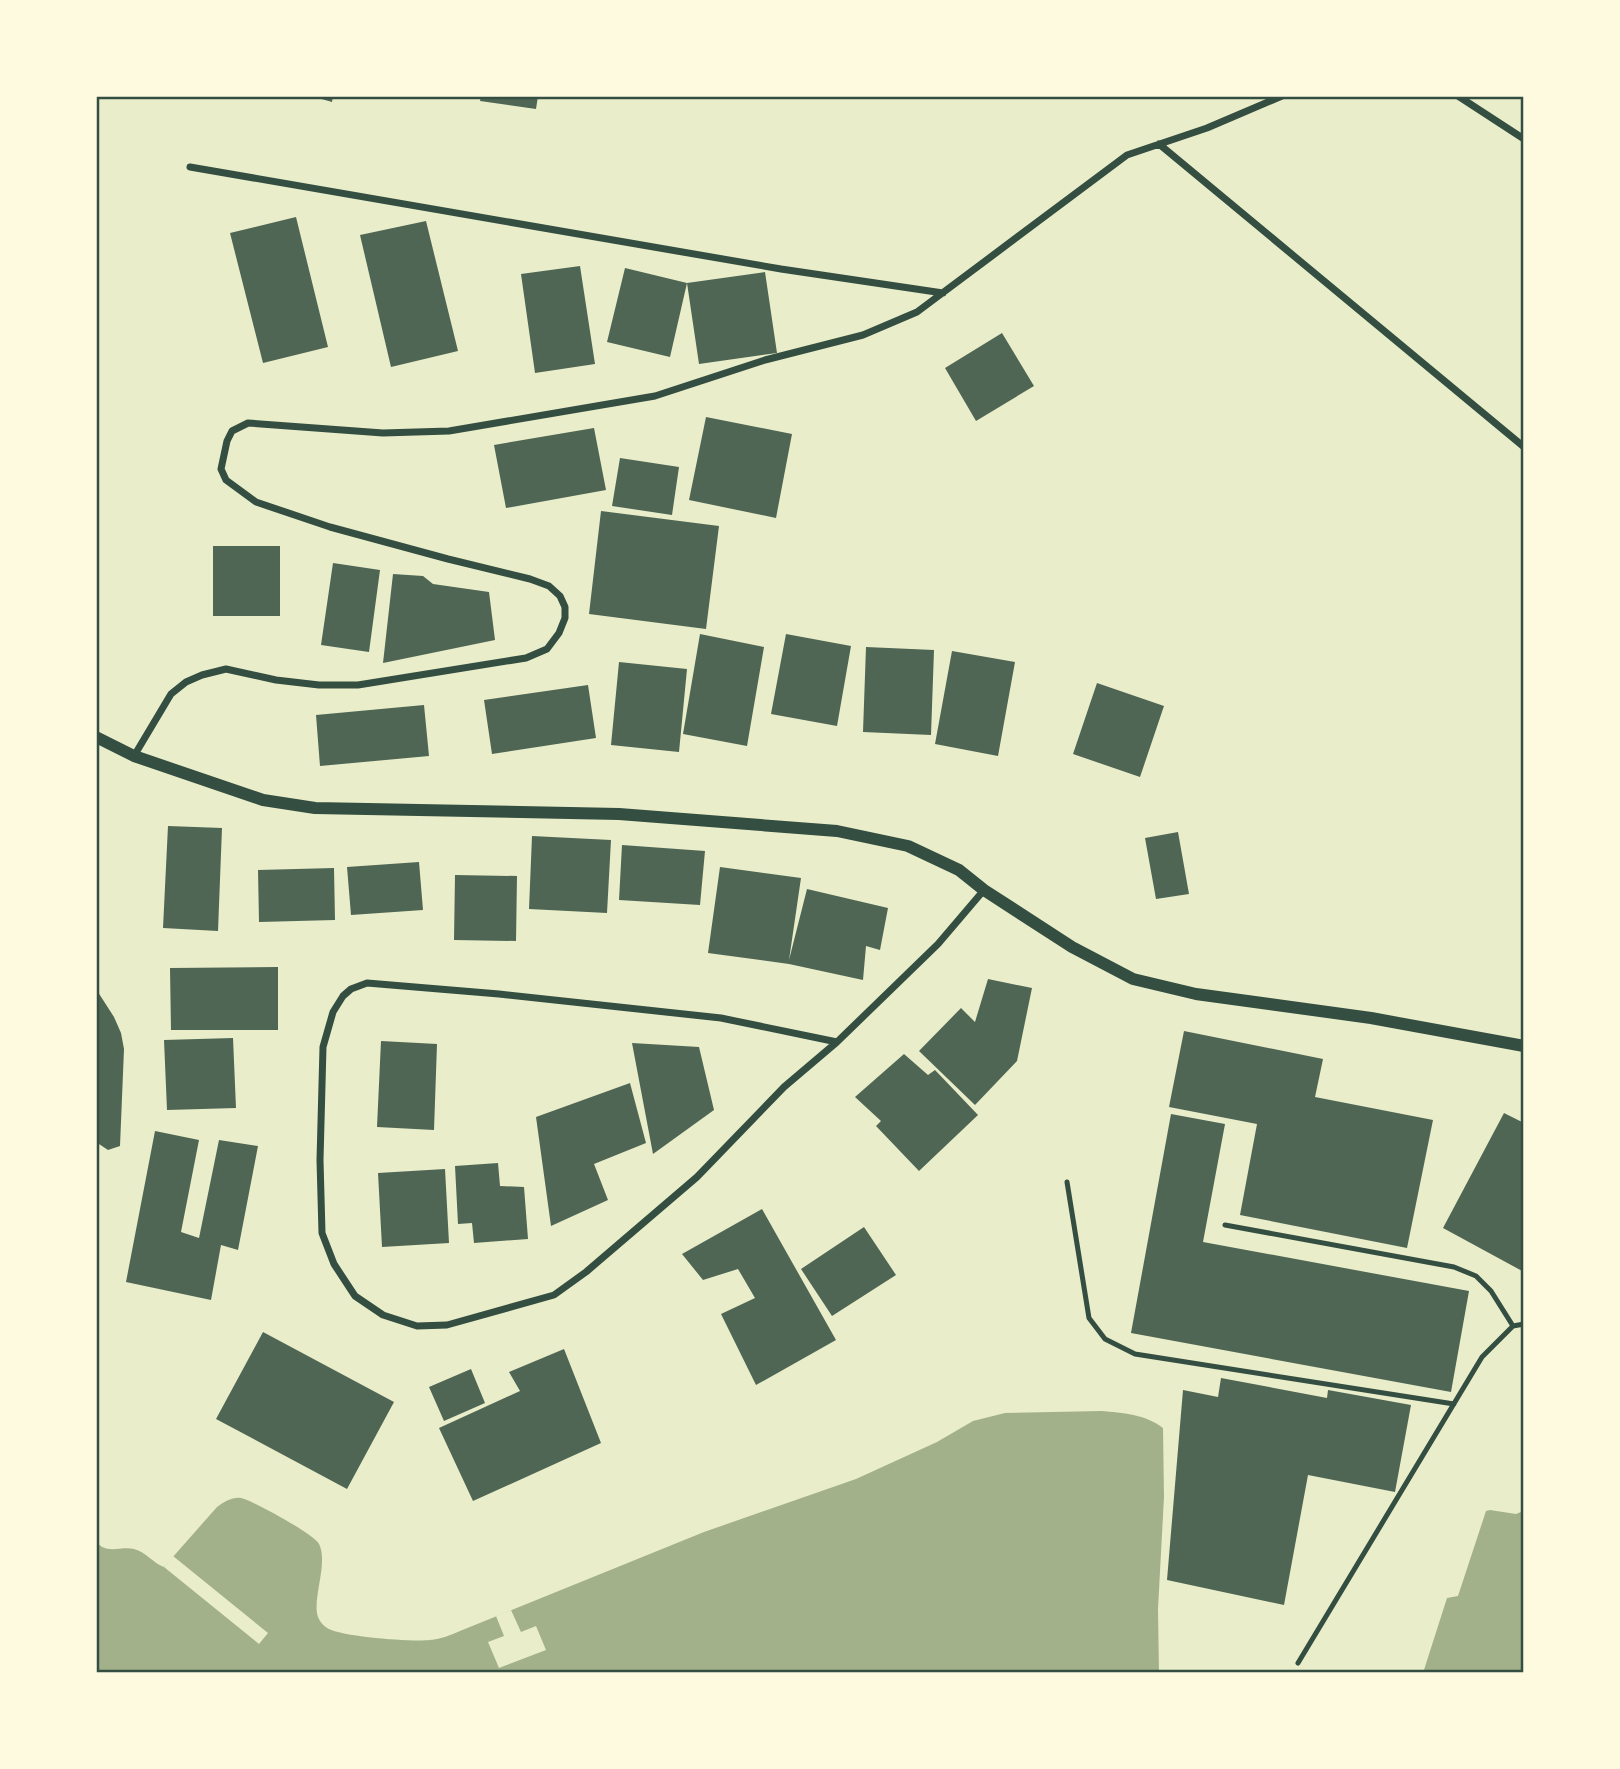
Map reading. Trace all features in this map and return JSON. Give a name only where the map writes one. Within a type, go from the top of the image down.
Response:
[{"type":"street","points":[[134,756],[171,694],[186,682],[202,675],[226,669],[276,680],[319,685],[358,685],[526,659],[547,649],[559,633],[565,618],[565,607],[560,596],[549,586],[330,527],[256,502],[226,480],[220,470],[232,430],[248,423],[383,433],[449,431],[655,396],[765,360],[863,335],[917,312],[1127,155],[1207,128],[1282,96]]},
{"type":"street","points":[[1458,96],[1524,139]]},
{"type":"street","points":[[1159,144],[1524,447]]},
{"type":"street","points":[[190,167],[768,267],[943,293]]},
{"type":"street","points":[[96,737],[134,756],[262,800],[316,808],[619,814],[837,831],[908,846],[959,870],[984,890],[1072,947],[1133,979],[1196,994],[1371,1018],[1524,1046]]},
{"type":"street","points":[[837,1042],[721,1018],[499,994],[367,984],[351,989],[332,1012],[323,1047],[320,1160],[322,1233],[334,1264],[355,1296],[383,1315],[417,1326],[447,1325],[554,1295],[586,1272],[697,1177],[785,1087],[837,1042],[938,944],[984,890]]},
{"type":"lane","points":[[1067,1182],[1089,1318],[1105,1339],[1135,1354],[1454,1404]]},
{"type":"lane","points":[[1225,1225],[1454,1267],[1476,1276],[1491,1291],[1513,1326]]},
{"type":"lane","points":[[1298,1663],[1482,1357],[1513,1326],[1524,1324]]},
{"type":"shaded area","points":[[1101,1411],[1141,1417],[1163,1428],[1164,1497],[1158,1609],[1159,1673],[96,1673],[96,1541],[108,1549],[138,1550],[164,1567],[217,1507],[231,1499],[241,1498],[269,1511],[319,1544],[322,1569],[317,1613],[327,1628],[363,1637],[430,1640],[453,1634],[704,1532],[856,1479],[937,1442],[973,1421],[1005,1413]]},
{"type":"shaded area","points":[[1524,1505],[1524,1673],[1423,1673],[1447,1598],[1458,1596],[1486,1511],[1516,1514],[1521,1512]]},
{"type":"pier","points":[[173,1556],[268,1633],[259,1644],[164,1567]]},
{"type":"pier","points":[[511,1610],[521,1632],[536,1626],[546,1650],[499,1668],[488,1642],[504,1636],[496,1616]]},
{"type":"building","points":[[311,96],[333,96],[332,102]]},
{"type":"building","points":[[481,96],[538,96],[536,109],[480,101]]},
{"type":"building","points":[[296,217],[328,347],[263,363],[230,233]]},
{"type":"building","points":[[426,221],[458,351],[391,367],[360,235]]},
{"type":"building","points":[[580,266],[595,364],[535,373],[521,274]]},
{"type":"building","points":[[625,268],[687,283],[670,357],[607,342]]},
{"type":"building","points":[[765,272],[777,353],[699,364],[687,283]]},
{"type":"building","points":[[1002,333],[1034,386],[976,421],[945,368]]},
{"type":"building","points":[[706,417],[792,434],[776,518],[689,500]]},
{"type":"building","points":[[594,428],[606,490],[506,508],[494,445]]},
{"type":"building","points":[[620,458],[679,467],[672,515],[612,506]]},
{"type":"building","points":[[601,511],[719,526],[706,629],[589,614]]},
{"type":"building","points":[[213,546],[280,546],[280,616],[213,616]]},
{"type":"building","points":[[333,563],[380,570],[369,652],[321,645]]},
{"type":"building","points":[[393,574],[423,576],[433,584],[489,592],[495,640],[383,663]]},
{"type":"building","points":[[700,634],[764,647],[747,746],[683,734]]},
{"type":"building","points":[[786,634],[851,646],[837,726],[771,714]]},
{"type":"building","points":[[866,647],[934,650],[931,735],[863,732]]},
{"type":"building","points":[[952,651],[1015,662],[998,756],[935,744]]},
{"type":"building","points":[[619,662],[687,669],[679,752],[611,745]]},
{"type":"building","points":[[1097,683],[1164,706],[1140,777],[1073,754]]},
{"type":"building","points":[[588,685],[596,738],[492,754],[484,700]]},
{"type":"building","points":[[424,705],[429,756],[320,766],[316,715]]},
{"type":"building","points":[[168,826],[222,828],[218,931],[163,928]]},
{"type":"building","points":[[1178,832],[1189,894],[1156,899],[1145,838]]},
{"type":"building","points":[[532,836],[611,840],[607,913],[529,909]]},
{"type":"building","points":[[622,845],[705,851],[700,905],[619,900]]},
{"type":"building","points":[[419,862],[423,910],[351,915],[347,867]]},
{"type":"building","points":[[720,867],[801,878],[789,960],[807,889],[888,908],[880,950],[866,946],[863,980],[789,964],[708,953]]},
{"type":"building","points":[[334,868],[335,920],[259,922],[258,870]]},
{"type":"building","points":[[455,875],[517,876],[516,941],[454,940]]},
{"type":"building","points":[[278,967],[278,1030],[171,1030],[170,968]]},
{"type":"building","points":[[988,979],[1032,988],[1017,1061],[975,1105],[919,1051],[961,1008],[975,1022]]},
{"type":"building","points":[[96,989],[114,1017],[124,1049],[120,1146],[108,1150],[96,1142]]},
{"type":"building","points":[[1184,1031],[1323,1059],[1315,1097],[1433,1120],[1407,1248],[1240,1215],[1257,1124],[1169,1107]]},
{"type":"building","points":[[233,1038],[236,1108],[167,1110],[164,1040]]},
{"type":"building","points":[[381,1041],[437,1044],[434,1130],[377,1127]]},
{"type":"building","points":[[632,1043],[699,1047],[714,1110],[653,1154]]},
{"type":"building","points":[[904,1054],[928,1075],[935,1070],[978,1115],[919,1171],[876,1126],[881,1121],[855,1097]]},
{"type":"building","points":[[630,1083],[646,1143],[594,1164],[608,1200],[551,1226],[536,1117]]},
{"type":"building","points":[[1504,1113],[1524,1123],[1524,1272],[1443,1228]]},
{"type":"building","points":[[1171,1114],[1225,1124],[1203,1242],[1469,1291],[1451,1392],[1131,1333]]},
{"type":"building","points":[[155,1131],[199,1140],[181,1232],[199,1238],[219,1140],[258,1146],[238,1250],[221,1245],[211,1300],[126,1282]]},
{"type":"building","points":[[498,1163],[500,1186],[524,1187],[528,1239],[474,1243],[472,1223],[458,1224],[455,1166]]},
{"type":"building","points":[[445,1169],[449,1243],[382,1247],[378,1173]]},
{"type":"building","points":[[762,1209],[836,1340],[756,1385],[721,1314],[755,1298],[738,1269],[703,1280],[682,1254]]},
{"type":"building","points":[[864,1227],[896,1275],[832,1316],[801,1269]]},
{"type":"building","points":[[263,1332],[394,1402],[347,1489],[216,1419]]},
{"type":"building","points":[[564,1349],[601,1443],[473,1501],[439,1428],[520,1391],[509,1372]]},
{"type":"building","points":[[471,1369],[485,1403],[444,1421],[429,1387]]},
{"type":"building","points":[[1221,1378],[1327,1398],[1328,1390],[1411,1405],[1395,1492],[1308,1475],[1284,1605],[1167,1580],[1183,1390],[1218,1397]]}]
